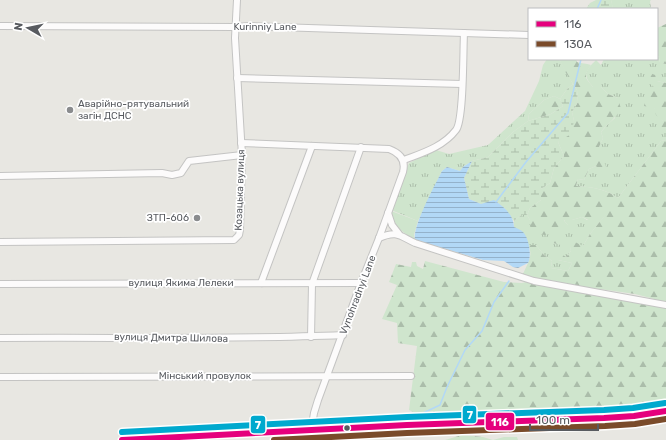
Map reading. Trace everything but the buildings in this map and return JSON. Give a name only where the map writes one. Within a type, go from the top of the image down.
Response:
[{"type":"main road","points":[[122,440],[218,438],[407,425],[532,422],[634,416],[666,411]]},
{"type":"street","name":"Козацька вулиця","points":[[0,242],[234,240],[239,235],[242,156],[236,78],[235,27],[237,0]]},
{"type":"street","name":"Kurinniy Lane","points":[[0,26],[258,26],[528,35]]},
{"type":"street","points":[[241,143],[389,148],[395,151],[404,160],[433,148],[447,140],[457,129],[461,115],[464,33]]},
{"type":"street","points":[[236,78],[462,84]]},
{"type":"street","points":[[261,283],[312,146]]},
{"type":"street","points":[[311,337],[312,284],[362,147]]},
{"type":"street","points":[[0,176],[162,173],[172,176],[181,173],[189,160],[242,156]]},
{"type":"street","name":"Vynohradnyi Lane","points":[[311,431],[314,413],[403,172],[404,160]]},
{"type":"street","points":[[388,213],[392,225],[399,234],[415,243],[534,281],[666,305]]},
{"type":"street","points":[[379,238],[388,234],[399,234]]},
{"type":"street","name":"вулиця Якима Лелеки","points":[[0,284],[361,283]]},
{"type":"street","name":"вулиця Дмитра Шилова","points":[[0,338],[227,338],[343,335]]},
{"type":"street","name":"Мінський провулок","points":[[0,377],[411,376]]},
{"type":"street","points":[[328,430],[332,440]]},
{"type":"green space","points":[[596,0],[611,0],[613,8],[587,8],[590,3]]},
{"type":"green space","points":[[611,0],[651,0],[651,8],[613,8]]},
{"type":"green space","points":[[666,24],[666,64],[659,63],[658,28]]},
{"type":"green space","points":[[658,56],[660,57],[659,62],[666,64],[666,83],[657,81],[654,87],[654,108],[663,121],[664,131],[666,131],[666,140],[661,141],[618,198],[608,192],[598,189],[576,186],[578,179],[584,180],[589,169],[596,166],[599,147],[603,138],[601,132],[615,118],[618,98],[608,94],[601,87],[593,87],[586,76],[587,71],[596,60],[601,65],[604,60],[658,60]]},
{"type":"green space","points":[[546,60],[560,60],[573,84],[567,89],[560,99],[554,96],[544,100],[529,114],[528,121],[513,132],[488,157],[472,161],[460,171],[447,167],[442,171],[418,221],[391,210],[409,163],[436,150],[449,154],[488,145],[525,111],[539,81],[543,65]]},
{"type":"green space","points":[[560,60],[576,60],[577,62],[591,65],[586,75],[588,81],[593,87],[601,87],[608,94],[618,98],[621,109],[601,132],[603,138],[599,147],[606,167],[600,170],[596,166],[589,169],[584,180],[578,179],[576,186],[598,189],[608,192],[618,198],[661,141],[666,140],[666,302],[635,294],[551,282],[523,274],[530,256],[530,249],[528,245],[536,245],[544,255],[552,261],[551,268],[568,271],[572,263],[558,260],[551,254],[556,251],[566,257],[571,251],[570,247],[553,243],[553,240],[575,242],[583,246],[590,234],[606,214],[593,222],[582,217],[572,220],[564,220],[570,227],[559,232],[544,235],[531,229],[530,220],[527,215],[530,208],[541,200],[541,189],[550,183],[554,168],[564,156],[558,142],[574,121],[572,112],[578,102],[577,90]]},
{"type":"green space","points":[[650,73],[655,75],[657,81],[666,83],[666,131],[664,131],[660,125],[663,121],[656,115],[654,108],[644,106],[648,91],[654,87],[648,82]]},
{"type":"green space","points":[[573,84],[577,90],[578,102],[572,112],[574,121],[571,134],[558,142],[564,156],[554,168],[550,183],[541,189],[541,200],[530,208],[527,215],[521,215],[514,221],[505,209],[496,201],[481,204],[469,199],[464,178],[472,161],[488,157],[513,132],[528,121],[551,114],[563,106],[560,99],[567,89]]},
{"type":"green space","points":[[554,96],[560,99],[563,106],[551,114],[528,121],[529,114],[544,100]]},
{"type":"green space","points":[[391,211],[418,221],[414,235],[415,240],[399,228],[394,221]]},
{"type":"green space","points":[[608,212],[590,234],[583,246],[553,243],[570,246],[571,251],[566,257],[558,260],[572,263],[568,271],[551,268],[552,261],[544,255],[536,245],[528,245],[527,239],[514,227],[514,221],[521,215],[527,215],[530,220],[568,225],[564,219],[572,220],[582,217],[587,220]]},
{"type":"green space","points":[[425,261],[504,282],[522,283],[530,281],[666,307],[666,403],[641,408],[438,415],[417,414],[409,410],[417,346],[398,343],[397,323],[382,319],[397,285],[389,282],[396,264],[411,267],[412,262],[416,262],[417,266],[423,269]]},
{"type":"green space","points":[[462,435],[483,437],[493,440],[445,440]]},
{"type":"green space","points":[[504,437],[517,437],[518,440],[493,440]]},
{"type":"water","points":[[472,161],[464,178],[469,199],[481,204],[494,200],[510,215],[514,223],[514,227],[522,231],[527,238],[530,252],[529,260],[528,263],[518,268],[513,267],[504,261],[483,260],[415,240],[415,234],[420,216],[442,171],[447,167],[460,171]]},
{"type":"waterway","points":[[597,8],[601,0]]},
{"type":"waterway","points":[[496,202],[526,162],[568,113],[581,60]]},
{"type":"waterway","points":[[421,414],[440,405],[465,350],[482,331],[494,302],[509,281]]},
{"type":"transit line","name":"7","points":[[122,432],[407,417],[604,410],[633,408],[665,403]]},
{"type":"transit line","name":"116","points":[[122,440],[407,425],[604,418],[634,416],[666,411]]},
{"type":"transit line","name":"130А","points":[[274,440],[407,433],[605,426],[635,424],[666,419]]},
{"type":"place","name":"Аварійно-рятувальний загін ДСНС","points":[[70,110]]},
{"type":"place","name":"ЗТП-606","points":[[197,218]]}]
